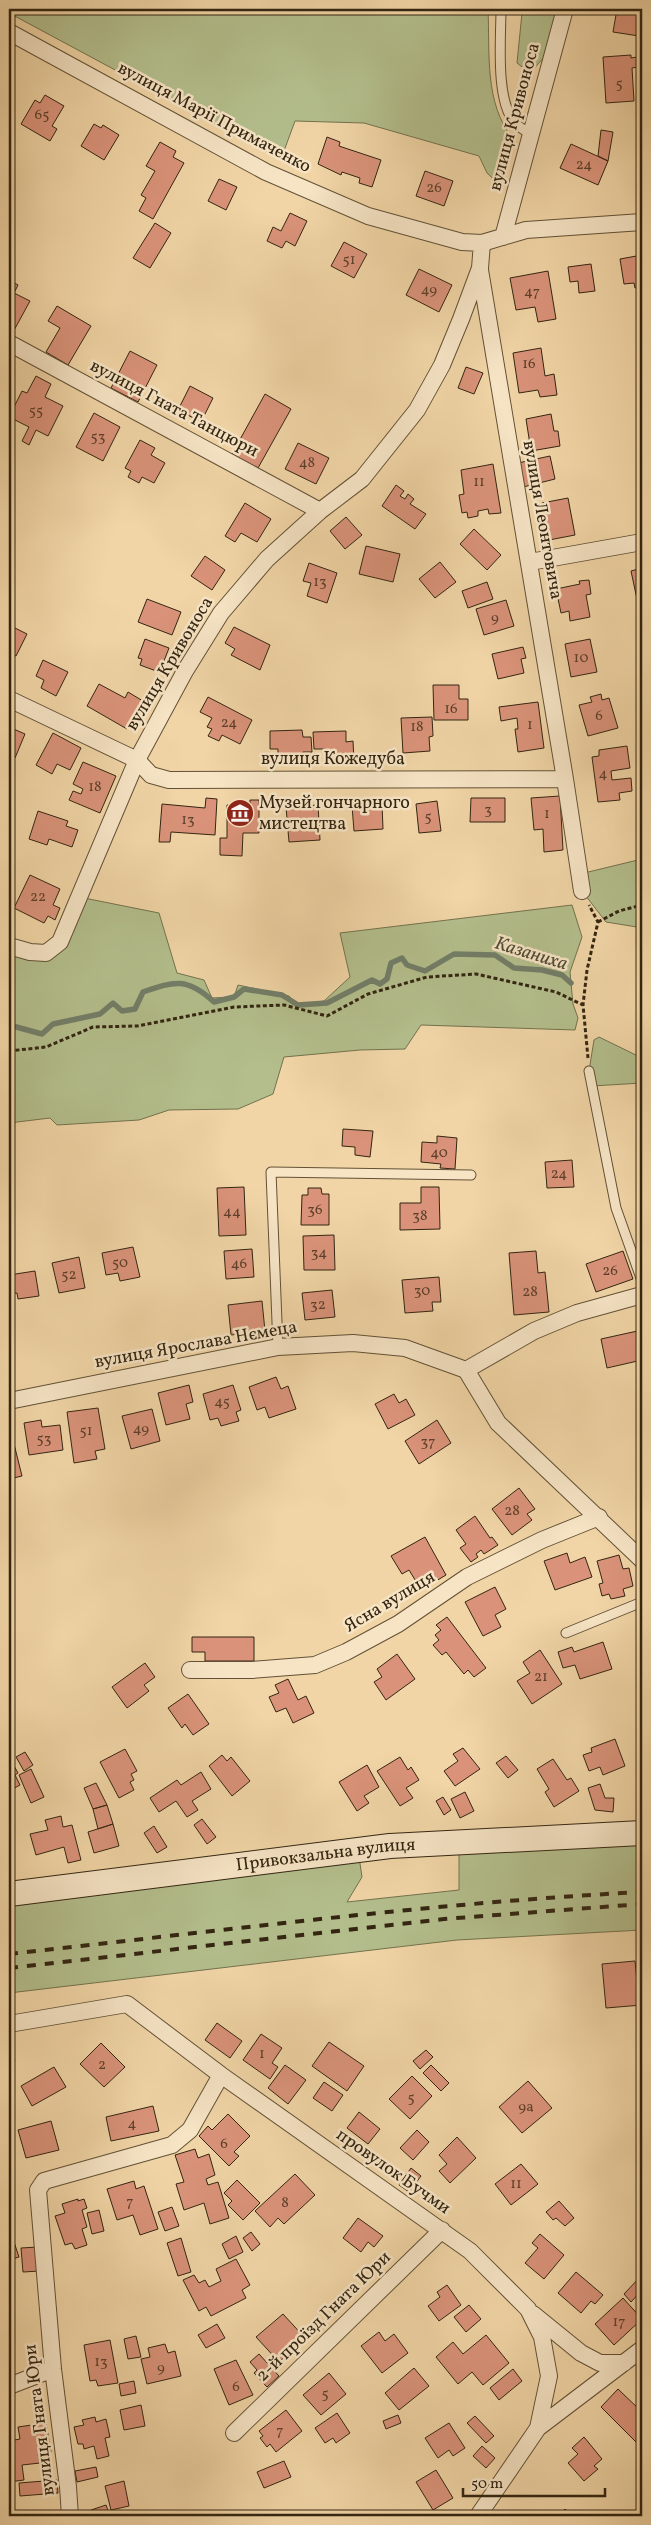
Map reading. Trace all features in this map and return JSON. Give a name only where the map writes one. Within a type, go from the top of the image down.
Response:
[{"type":"street","name":"вулиця Кривоноса","points":[[503,236],[564,9]]},
{"type":"street","name":"вулиця Марії Примаченко","points":[[9,32],[266,172],[368,216],[462,242],[482,243],[526,230],[642,222]]},
{"type":"street","name":"вулиця Кривоноса","points":[[9,946],[30,952],[46,953],[60,942],[137,760],[185,671],[221,613],[267,559],[320,510],[362,479],[417,410],[442,365],[480,268],[482,243]]},
{"type":"street","name":"вулиця Леонтовича","points":[[480,268],[503,422],[530,562],[564,779]]},
{"type":"street","name":"вулиця Гната Танцюри","points":[[9,343],[320,510]]},
{"type":"street","points":[[530,562],[642,542]]},
{"type":"street","name":"вулиця Кожедуба","points":[[9,699],[137,760],[151,775],[169,780],[564,779]]},
{"type":"street","points":[[564,779],[582,891]]},
{"type":"street","points":[[642,1295],[577,1313],[534,1332],[466,1370],[498,1423],[599,1517],[642,1560]]},
{"type":"street","name":"вулиця Ярослава Нємеца","points":[[9,1401],[278,1347],[352,1343],[405,1348],[466,1370]]},
{"type":"street","name":"Ясна вулиця","points":[[190,1670],[252,1670],[315,1664],[346,1652],[398,1624],[467,1577],[542,1540],[599,1517]]},
{"type":"street","name":"Привокзальна вулиця","points":[[9,1894],[390,1846],[642,1833]]},
{"type":"street","name":"провулок Бучми","points":[[9,2024],[127,2004],[221,2075],[470,2251],[528,2310],[542,2337],[549,2376],[538,2428]]},
{"type":"street","name":"вулиця Гната Юри","points":[[70,2516],[53,2369],[38,2190],[44,2181],[172,2145],[190,2130],[221,2075]]},
{"type":"street","name":"2-й проїзд Гната Юри","points":[[234,2432],[442,2230]]},
{"type":"street","points":[[528,2310],[581,2353],[600,2363],[624,2363]]},
{"type":"street","points":[[478,2516],[538,2428],[642,2349]]},
{"type":"street","points":[[9,2386],[53,2369]]},
{"type":"lane","points":[[501,9],[501,76],[506,101],[514,122],[531,134]]},
{"type":"lane","points":[[589,1071],[616,1208],[642,1281]]},
{"type":"lane","points":[[278,1347],[271,1172],[471,1175]]},
{"type":"lane","points":[[566,1633],[642,1602]]},
{"type":"path","points":[[582,891],[598,922],[587,970],[583,1005],[589,1071]]},
{"type":"path","points":[[598,922],[619,911],[642,905]]},
{"type":"path","points":[[9,1051],[46,1047],[93,1027],[137,1026],[234,1007],[284,1005],[327,1016],[368,994],[427,977],[476,974],[556,992],[583,1005]]},
{"type":"green space","points":[[9,9],[488,9],[490,77],[493,94],[497,110],[513,139],[501,186],[487,173],[479,156],[364,123],[295,121],[281,159],[9,13]]},
{"type":"green space","points":[[529,9],[557,9],[546,55],[530,73],[517,63],[522,13]]},
{"type":"green space","points":[[642,859],[642,946],[637,927],[606,922],[582,891],[580,874]]},
{"type":"green space","points":[[79,897],[159,913],[177,973],[204,980],[212,998],[234,997],[238,985],[289,996],[298,1005],[324,1001],[350,977],[340,933],[572,905],[582,937],[570,972],[573,1004],[578,1018],[575,1030],[421,1025],[405,1049],[360,1050],[284,1057],[273,1094],[238,1109],[169,1110],[139,1120],[57,1125],[50,1118],[9,1123],[9,946],[46,953]]},
{"type":"green space","points":[[599,1037],[642,1058],[642,1083],[592,1086],[589,1071],[594,1040]]},
{"type":"green space","points":[[642,1833],[642,1930],[457,1940],[9,1993],[9,1894],[358,1850],[362,1877],[347,1902],[459,1890],[459,1843]]},
{"type":"building","points":[[617,9],[642,9],[639,36],[613,32]]},
{"type":"building","points":[[631,55],[631,58],[637,57],[638,67],[632,68],[634,101],[606,103],[603,57]]},
{"type":"building","points":[[45,95],[64,106],[52,126],[57,129],[50,141],[21,124],[35,100],[40,103]]},
{"type":"building","points":[[94,124],[101,128],[103,125],[119,135],[104,160],[81,146]]},
{"type":"building","points":[[601,130],[613,132],[608,161],[598,156]]},
{"type":"building","points":[[327,137],[340,142],[339,146],[381,160],[372,187],[359,183],[360,178],[342,172],[341,175],[318,164]]},
{"type":"building","points":[[160,142],[176,151],[173,157],[184,163],[153,219],[139,211],[146,198],[141,195],[155,171],[146,166]]},
{"type":"building","points":[[571,144],[608,161],[598,185],[560,168]]},
{"type":"building","points":[[425,171],[453,181],[444,206],[416,196]]},
{"type":"building","points":[[219,179],[237,187],[226,210],[208,201]]},
{"type":"building","points":[[290,213],[307,221],[295,246],[286,241],[282,248],[267,241],[273,227],[281,231]]},
{"type":"building","points":[[155,223],[171,233],[150,268],[133,258]]},
{"type":"building","points":[[344,242],[367,254],[354,278],[331,266]]},
{"type":"building","points":[[642,255],[642,287],[635,288],[634,283],[624,284],[620,259]]},
{"type":"building","points":[[591,264],[595,291],[579,293],[578,281],[570,282],[568,267]]},
{"type":"building","points":[[419,269],[452,285],[439,312],[406,295]]},
{"type":"building","points":[[548,271],[556,319],[538,322],[535,307],[516,310],[510,278]]},
{"type":"building","points":[[9,280],[18,285],[14,293],[30,301],[12,334],[9,332]]},
{"type":"building","points":[[57,306],[91,326],[68,365],[46,352],[60,328],[48,321]]},
{"type":"building","points":[[541,348],[545,376],[554,374],[557,395],[540,397],[538,390],[519,393],[513,353]]},
{"type":"building","points":[[130,351],[157,365],[138,402],[111,388]]},
{"type":"building","points":[[466,367],[483,373],[474,394],[458,388]]},
{"type":"building","points":[[36,376],[51,384],[45,397],[63,406],[48,436],[36,430],[29,445],[22,441],[29,427],[9,417],[22,391],[27,393]]},
{"type":"building","points":[[190,386],[213,398],[201,422],[178,410]]},
{"type":"building","points":[[265,394],[291,409],[258,468],[232,454]]},
{"type":"building","points":[[94,413],[120,427],[103,461],[76,447]]},
{"type":"building","points":[[551,414],[554,431],[558,431],[560,446],[531,451],[526,419]]},
{"type":"building","points":[[140,440],[155,448],[151,455],[165,463],[154,483],[142,477],[139,483],[128,477],[131,471],[125,468]]},
{"type":"building","points":[[298,443],[329,458],[316,484],[285,469]]},
{"type":"building","points":[[550,456],[555,479],[523,487],[518,463]]},
{"type":"building","points":[[493,464],[501,513],[489,514],[488,509],[478,511],[478,516],[468,518],[467,512],[462,513],[459,495],[464,494],[461,470]]},
{"type":"building","points":[[396,485],[404,491],[400,496],[405,499],[408,494],[414,499],[410,504],[426,514],[415,529],[382,506]]},
{"type":"building","points":[[568,498],[575,535],[549,540],[542,503]]},
{"type":"building","points":[[245,503],[271,519],[257,542],[241,533],[235,542],[225,536]]},
{"type":"building","points":[[346,517],[362,535],[345,549],[330,531]]},
{"type":"building","points":[[474,529],[501,555],[487,570],[460,544]]},
{"type":"building","points":[[366,546],[400,554],[393,582],[359,574]]},
{"type":"building","points":[[205,556],[225,570],[212,590],[191,576]]},
{"type":"building","points":[[440,562],[456,582],[435,598],[419,579]]},
{"type":"building","points":[[309,563],[337,573],[327,603],[307,596],[311,583],[303,581]]},
{"type":"building","points":[[642,568],[642,618],[641,618],[631,571]]},
{"type":"building","points":[[589,580],[591,594],[586,595],[590,617],[570,621],[569,611],[561,613],[556,589],[580,584],[579,581]]},
{"type":"building","points":[[487,582],[493,599],[468,608],[462,591]]},
{"type":"building","points":[[147,599],[181,612],[172,635],[138,622]]},
{"type":"building","points":[[506,600],[514,626],[484,635],[476,609]]},
{"type":"building","points":[[9,625],[27,634],[16,656],[12,654],[10,658]]},
{"type":"building","points":[[234,627],[270,645],[260,670],[231,655],[235,649],[225,643]]},
{"type":"building","points":[[145,639],[169,648],[164,661],[172,664],[167,675],[140,665],[142,659],[138,658]]},
{"type":"building","points":[[590,639],[597,672],[571,677],[565,644]]},
{"type":"building","points":[[523,647],[526,658],[521,659],[524,673],[498,679],[492,654]]},
{"type":"building","points":[[43,660],[68,672],[56,696],[41,688],[44,680],[36,676]]},
{"type":"building","points":[[99,684],[125,698],[128,692],[143,701],[127,729],[87,706]]},
{"type":"building","points":[[433,685],[459,685],[459,699],[468,699],[468,720],[434,720]]},
{"type":"building","points":[[601,694],[602,700],[609,698],[618,728],[588,736],[579,705],[592,702],[590,697]]},
{"type":"building","points":[[208,697],[252,720],[240,744],[222,735],[219,741],[208,736],[212,729],[207,727],[212,718],[200,712]]},
{"type":"building","points":[[538,702],[544,748],[518,752],[515,729],[518,729],[517,718],[501,721],[499,707]]},
{"type":"building","points":[[432,717],[433,736],[429,737],[430,751],[403,753],[401,718]]},
{"type":"building","points":[[9,727],[25,734],[15,758],[9,756]]},
{"type":"building","points":[[302,730],[303,737],[311,737],[312,752],[303,752],[303,757],[278,758],[278,749],[270,749],[270,731]]},
{"type":"building","points":[[346,731],[346,742],[353,741],[354,761],[342,761],[341,757],[326,758],[326,749],[314,749],[313,732]]},
{"type":"building","points":[[53,733],[81,748],[70,770],[57,764],[52,774],[36,765]]},
{"type":"building","points":[[627,746],[630,768],[611,771],[612,780],[631,778],[632,791],[619,793],[620,800],[598,802],[592,757],[599,756],[599,750]]},
{"type":"building","points":[[83,762],[116,776],[100,813],[69,800],[73,791],[81,794],[83,789],[73,784]]},
{"type":"building","points":[[560,796],[563,850],[544,852],[543,829],[534,830],[531,798]]},
{"type":"building","points":[[206,798],[217,799],[215,835],[171,832],[170,842],[159,842],[162,804],[205,808]]},
{"type":"building","points":[[471,798],[505,798],[505,822],[470,822]]},
{"type":"building","points":[[250,800],[259,800],[259,833],[243,833],[242,856],[220,855],[220,838],[227,838],[227,805],[250,806]]},
{"type":"building","points":[[437,801],[441,831],[419,833],[416,804]]},
{"type":"building","points":[[382,804],[383,829],[354,831],[352,806]]},
{"type":"building","points":[[318,805],[320,840],[289,842],[286,807]]},
{"type":"building","points":[[38,811],[68,821],[66,826],[78,830],[72,847],[49,839],[47,845],[29,839]]},
{"type":"building","points":[[30,875],[60,889],[53,905],[60,908],[55,920],[48,916],[44,923],[14,908]]},
{"type":"building","points":[[343,1129],[373,1131],[370,1157],[355,1155],[355,1147],[342,1146]]},
{"type":"building","points":[[437,1136],[457,1138],[455,1169],[440,1168],[441,1164],[421,1162],[422,1142],[437,1143]]},
{"type":"building","points":[[572,1160],[574,1187],[547,1188],[545,1162]]},
{"type":"building","points":[[244,1187],[246,1235],[219,1236],[217,1188]]},
{"type":"building","points":[[421,1187],[439,1187],[440,1229],[400,1230],[400,1203],[421,1203]]},
{"type":"building","points":[[308,1188],[321,1188],[322,1194],[329,1194],[329,1225],[301,1225],[302,1195],[308,1195]]},
{"type":"building","points":[[334,1235],[335,1270],[304,1270],[303,1236]]},
{"type":"building","points":[[133,1247],[140,1277],[120,1281],[118,1273],[106,1275],[102,1253]]},
{"type":"building","points":[[252,1249],[254,1277],[226,1279],[224,1251]]},
{"type":"building","points":[[536,1251],[538,1273],[545,1272],[549,1312],[514,1315],[509,1253]]},
{"type":"building","points":[[623,1251],[633,1279],[596,1292],[586,1264]]},
{"type":"building","points":[[79,1257],[85,1288],[59,1293],[52,1263]]},
{"type":"building","points":[[35,1271],[39,1296],[18,1299],[17,1293],[9,1294],[9,1275]]},
{"type":"building","points":[[439,1277],[441,1302],[432,1302],[433,1311],[405,1313],[402,1280]]},
{"type":"building","points":[[332,1290],[335,1317],[305,1320],[302,1293]]},
{"type":"building","points":[[262,1301],[265,1331],[231,1335],[228,1305]]},
{"type":"building","points":[[642,1330],[642,1360],[607,1368],[601,1339]]},
{"type":"building","points":[[276,1377],[281,1389],[288,1386],[296,1409],[269,1418],[265,1407],[257,1410],[249,1387]]},
{"type":"building","points":[[189,1385],[193,1402],[186,1404],[190,1419],[166,1425],[158,1393]]},
{"type":"building","points":[[233,1385],[241,1410],[236,1412],[239,1421],[221,1426],[218,1418],[210,1420],[203,1394]]},
{"type":"building","points":[[394,1394],[399,1403],[406,1399],[415,1415],[388,1429],[375,1404]]},
{"type":"building","points":[[98,1408],[105,1449],[95,1451],[97,1459],[74,1463],[67,1412]]},
{"type":"building","points":[[152,1409],[160,1441],[131,1449],[122,1416]]},
{"type":"building","points":[[41,1420],[42,1427],[60,1425],[63,1450],[29,1455],[24,1423]]},
{"type":"building","points":[[437,1420],[451,1443],[419,1464],[405,1441]]},
{"type":"building","points":[[9,1424],[22,1476],[9,1479]]},
{"type":"building","points":[[519,1488],[535,1509],[527,1514],[532,1520],[512,1535],[492,1509]]},
{"type":"building","points":[[475,1516],[490,1538],[492,1537],[498,1545],[484,1554],[481,1550],[476,1554],[478,1557],[471,1562],[460,1548],[466,1544],[456,1530]]},
{"type":"building","points":[[425,1537],[446,1575],[431,1584],[427,1578],[417,1583],[409,1570],[402,1574],[391,1556]]},
{"type":"building","points":[[567,1553],[570,1563],[585,1557],[592,1577],[555,1590],[544,1561]]},
{"type":"building","points":[[619,1555],[623,1569],[629,1568],[633,1586],[623,1589],[625,1596],[611,1599],[609,1594],[602,1596],[599,1584],[603,1583],[597,1561]]},
{"type":"building","points":[[495,1587],[506,1609],[495,1615],[501,1627],[483,1636],[465,1602]]},
{"type":"building","points":[[447,1617],[486,1668],[474,1677],[468,1670],[464,1674],[446,1652],[442,1655],[433,1645],[439,1640],[435,1635],[441,1630],[436,1625]]},
{"type":"building","points":[[192,1637],[254,1637],[254,1661],[205,1661],[205,1652],[192,1652]]},
{"type":"building","points":[[603,1642],[612,1669],[580,1679],[575,1665],[563,1668],[558,1652],[572,1647],[574,1652]]},
{"type":"building","points":[[540,1650],[562,1684],[532,1704],[517,1681],[530,1673],[523,1662]]},
{"type":"building","points":[[397,1654],[415,1679],[386,1700],[374,1682],[382,1677],[377,1669]]},
{"type":"building","points":[[145,1663],[155,1677],[144,1685],[149,1691],[127,1708],[112,1687]]},
{"type":"building","points":[[288,1679],[298,1700],[306,1696],[314,1713],[293,1723],[286,1708],[276,1712],[269,1697],[279,1693],[275,1685]]},
{"type":"building","points":[[188,1694],[209,1724],[193,1735],[185,1724],[182,1728],[168,1708]]},
{"type":"building","points":[[615,1739],[625,1766],[603,1775],[600,1767],[589,1771],[583,1755],[592,1752],[591,1748]]},
{"type":"building","points":[[463,1748],[480,1769],[455,1786],[444,1771],[458,1761],[453,1754]]},
{"type":"building","points":[[125,1749],[137,1771],[131,1774],[134,1780],[130,1782],[134,1790],[119,1798],[100,1762]]},
{"type":"building","points":[[25,1752],[33,1765],[24,1771],[16,1757]]},
{"type":"building","points":[[222,1755],[227,1761],[231,1757],[250,1781],[232,1796],[209,1766]]},
{"type":"building","points":[[506,1756],[518,1770],[508,1778],[496,1763]]},
{"type":"building","points":[[400,1757],[408,1770],[411,1767],[419,1780],[406,1788],[413,1798],[400,1806],[377,1771]]},
{"type":"building","points":[[553,1759],[567,1780],[571,1778],[579,1791],[554,1807],[545,1792],[549,1789],[537,1769]]},
{"type":"building","points":[[13,1764],[18,1773],[15,1775],[20,1785],[9,1791],[9,1778],[13,1776],[9,1766]]},
{"type":"building","points":[[367,1765],[379,1787],[364,1796],[369,1803],[357,1811],[339,1782]]},
{"type":"building","points":[[31,1769],[44,1797],[31,1803],[19,1775]]},
{"type":"building","points":[[201,1772],[211,1789],[192,1801],[198,1810],[187,1817],[176,1801],[159,1812],[150,1798],[177,1780],[181,1785]]},
{"type":"building","points":[[96,1783],[107,1805],[93,1809],[84,1788]]},
{"type":"building","points":[[600,1784],[605,1798],[614,1798],[613,1812],[595,1810],[588,1788]]},
{"type":"building","points":[[465,1792],[474,1811],[460,1818],[451,1799]]},
{"type":"building","points":[[443,1797],[451,1810],[444,1815],[436,1801]]},
{"type":"building","points":[[107,1805],[113,1824],[98,1829],[93,1809]]},
{"type":"building","points":[[61,1816],[63,1827],[72,1825],[81,1860],[68,1863],[64,1847],[36,1855],[30,1834],[48,1830],[45,1820]]},
{"type":"building","points":[[202,1819],[216,1837],[207,1844],[194,1825]]},
{"type":"building","points":[[113,1824],[119,1846],[94,1853],[88,1832]]},
{"type":"building","points":[[154,1826],[167,1847],[157,1853],[144,1833]]},
{"type":"building","points":[[635,1961],[637,1981],[642,1981],[642,2005],[606,2008],[602,1964]]},
{"type":"building","points":[[217,2023],[242,2041],[230,2058],[205,2040]]},
{"type":"building","points":[[261,2034],[282,2048],[272,2063],[278,2067],[270,2079],[243,2060]]},
{"type":"building","points":[[329,2042],[364,2066],[347,2091],[312,2066]]},
{"type":"building","points":[[101,2043],[125,2067],[104,2087],[80,2064]]},
{"type":"building","points":[[9,2047],[15,2061],[9,2064]]},
{"type":"building","points":[[426,2050],[433,2057],[420,2069],[413,2061]]},
{"type":"building","points":[[285,2065],[306,2080],[288,2104],[268,2088]]},
{"type":"building","points":[[431,2065],[449,2083],[441,2091],[423,2073]]},
{"type":"building","points":[[54,2067],[66,2087],[32,2106],[21,2086]]},
{"type":"building","points":[[412,2076],[432,2096],[410,2119],[389,2099]]},
{"type":"building","points":[[528,2081],[552,2108],[522,2133],[499,2107]]},
{"type":"building","points":[[324,2082],[343,2095],[332,2111],[313,2098]]},
{"type":"building","points":[[153,2106],[159,2131],[111,2141],[106,2117]]},
{"type":"building","points":[[359,2112],[380,2129],[368,2144],[347,2128]]},
{"type":"building","points":[[228,2114],[250,2136],[234,2152],[239,2156],[229,2166],[199,2136],[208,2126],[212,2130]]},
{"type":"building","points":[[51,2121],[59,2150],[26,2158],[18,2130]]},
{"type":"building","points":[[417,2130],[429,2142],[413,2160],[400,2148]]},
{"type":"building","points":[[457,2137],[476,2158],[450,2183],[439,2171],[447,2164],[439,2155]]},
{"type":"building","points":[[195,2149],[198,2158],[209,2154],[215,2175],[206,2179],[208,2185],[218,2182],[229,2218],[210,2224],[204,2203],[184,2210],[176,2184],[184,2182],[175,2155]]},
{"type":"building","points":[[521,2164],[538,2184],[511,2205],[495,2184]]},
{"type":"building","points":[[411,2168],[421,2176],[409,2192],[399,2185]]},
{"type":"building","points":[[295,2174],[315,2195],[284,2224],[278,2218],[270,2227],[255,2211]]},
{"type":"building","points":[[237,2180],[260,2203],[243,2220],[228,2205],[232,2201],[224,2193]]},
{"type":"building","points":[[134,2181],[136,2189],[144,2186],[158,2229],[140,2235],[133,2215],[117,2220],[107,2189]]},
{"type":"building","points":[[78,2199],[78,2201],[84,2199],[87,2208],[82,2210],[87,2227],[82,2229],[87,2245],[75,2249],[72,2243],[65,2245],[55,2216],[65,2213],[62,2204]]},
{"type":"building","points":[[559,2201],[574,2218],[565,2226],[556,2218],[553,2220],[546,2212]]},
{"type":"building","points":[[172,2207],[179,2226],[165,2231],[158,2212]]},
{"type":"building","points":[[99,2210],[104,2231],[92,2234],[87,2213]]},
{"type":"building","points":[[358,2218],[383,2236],[374,2247],[368,2242],[361,2252],[343,2238]]},
{"type":"building","points":[[251,2232],[260,2244],[252,2251],[243,2238]]},
{"type":"building","points":[[9,2233],[11,2233],[19,2257],[9,2260]]},
{"type":"building","points":[[540,2234],[564,2255],[544,2279],[525,2263],[538,2248],[532,2243]]},
{"type":"building","points":[[236,2236],[243,2252],[229,2259],[222,2244]]},
{"type":"building","points":[[181,2238],[191,2272],[178,2276],[167,2243]]},
{"type":"building","points":[[38,2247],[40,2271],[23,2272],[21,2248]]},
{"type":"building","points":[[236,2259],[250,2285],[242,2290],[246,2298],[211,2316],[206,2307],[199,2311],[183,2280],[194,2275],[199,2283],[205,2280],[209,2287],[221,2281],[216,2269]]},
{"type":"building","points":[[576,2272],[603,2295],[595,2304],[591,2301],[581,2313],[558,2293]]},
{"type":"building","points":[[642,2275],[642,2290],[631,2302],[624,2294]]},
{"type":"building","points":[[447,2285],[461,2305],[439,2321],[428,2306],[440,2297],[437,2292]]},
{"type":"building","points":[[623,2298],[642,2319],[614,2345],[595,2324]]},
{"type":"building","points":[[469,2305],[481,2319],[466,2332],[454,2317]]},
{"type":"building","points":[[283,2314],[305,2338],[279,2362],[256,2337]]},
{"type":"building","points":[[217,2324],[225,2338],[206,2348],[198,2335]]},
{"type":"building","points":[[379,2332],[385,2341],[394,2334],[408,2353],[382,2373],[361,2346]]},
{"type":"building","points":[[486,2335],[509,2363],[483,2385],[472,2372],[458,2384],[436,2357],[453,2342],[463,2354]]},
{"type":"building","points":[[136,2336],[141,2357],[128,2359],[124,2339]]},
{"type":"building","points":[[110,2340],[118,2383],[98,2386],[96,2380],[90,2381],[84,2345]]},
{"type":"building","points":[[165,2344],[168,2353],[175,2351],[181,2376],[147,2384],[141,2359],[150,2357],[148,2348]]},
{"type":"building","points":[[259,2354],[279,2376],[267,2387],[254,2373],[257,2370],[250,2362]]},
{"type":"building","points":[[236,2360],[253,2395],[229,2405],[214,2369]]},
{"type":"building","points":[[414,2368],[429,2386],[399,2410],[385,2393]]},
{"type":"building","points":[[513,2369],[522,2381],[499,2400],[490,2388]]},
{"type":"building","points":[[329,2373],[346,2394],[321,2415],[303,2395]]},
{"type":"building","points":[[134,2381],[136,2393],[121,2396],[119,2384]]},
{"type":"building","points":[[618,2389],[642,2412],[642,2448],[601,2407]]},
{"type":"building","points":[[141,2405],[145,2426],[124,2430],[120,2410]]},
{"type":"building","points":[[286,2410],[302,2431],[276,2452],[270,2444],[267,2447],[260,2438],[263,2436],[259,2431]]},
{"type":"building","points":[[337,2413],[350,2433],[336,2443],[333,2438],[325,2443],[315,2428]]},
{"type":"building","points":[[398,2415],[401,2423],[386,2429],[383,2421]]},
{"type":"building","points":[[475,2416],[494,2436],[486,2443],[467,2423]]},
{"type":"building","points":[[95,2417],[96,2422],[106,2419],[110,2437],[105,2438],[109,2456],[97,2459],[94,2446],[84,2449],[83,2444],[78,2444],[74,2427],[84,2425],[82,2420]]},
{"type":"building","points":[[46,2423],[51,2452],[38,2454],[40,2463],[22,2465],[24,2480],[9,2482],[9,2441],[20,2439],[18,2427]]},
{"type":"building","points":[[449,2423],[465,2448],[453,2456],[449,2450],[438,2458],[425,2438]]},
{"type":"building","points":[[584,2437],[602,2459],[594,2466],[598,2469],[584,2481],[568,2463],[578,2454],[572,2448]]},
{"type":"building","points":[[482,2446],[495,2458],[486,2468],[473,2456]]},
{"type":"building","points":[[284,2461],[291,2477],[264,2488],[257,2472]]},
{"type":"building","points":[[96,2467],[98,2477],[77,2482],[75,2471]]},
{"type":"building","points":[[436,2470],[453,2498],[433,2510],[416,2482]]},
{"type":"building","points":[[57,2480],[58,2493],[20,2496],[19,2483]]},
{"type":"building","points":[[124,2481],[129,2506],[111,2510],[105,2486]]},
{"type":"building","points":[[106,2505],[110,2516],[89,2516],[93,2515],[91,2510]]},
{"type":"building","points":[[565,2509],[573,2516],[559,2516]]},
{"type":"waterway","name":"Казаниха","points":[[9,1025],[42,1034],[53,1024],[100,1014],[113,1003],[122,1011],[135,1009],[143,992],[172,984],[188,985],[196,988],[214,1002],[234,997],[244,989],[282,995],[298,1005],[327,1003],[372,980],[380,984],[387,979],[391,963],[402,958],[407,965],[425,971],[454,954],[495,955],[514,968],[542,970],[562,975],[571,983]]},
{"type":"railway","points":[[9,1954],[404,1910],[642,1892]]},
{"type":"railway","points":[[9,1968],[444,1919],[642,1904]]},
{"type":"place","name":"Музей гончарного мистецтва","points":[[240,813]]}]
